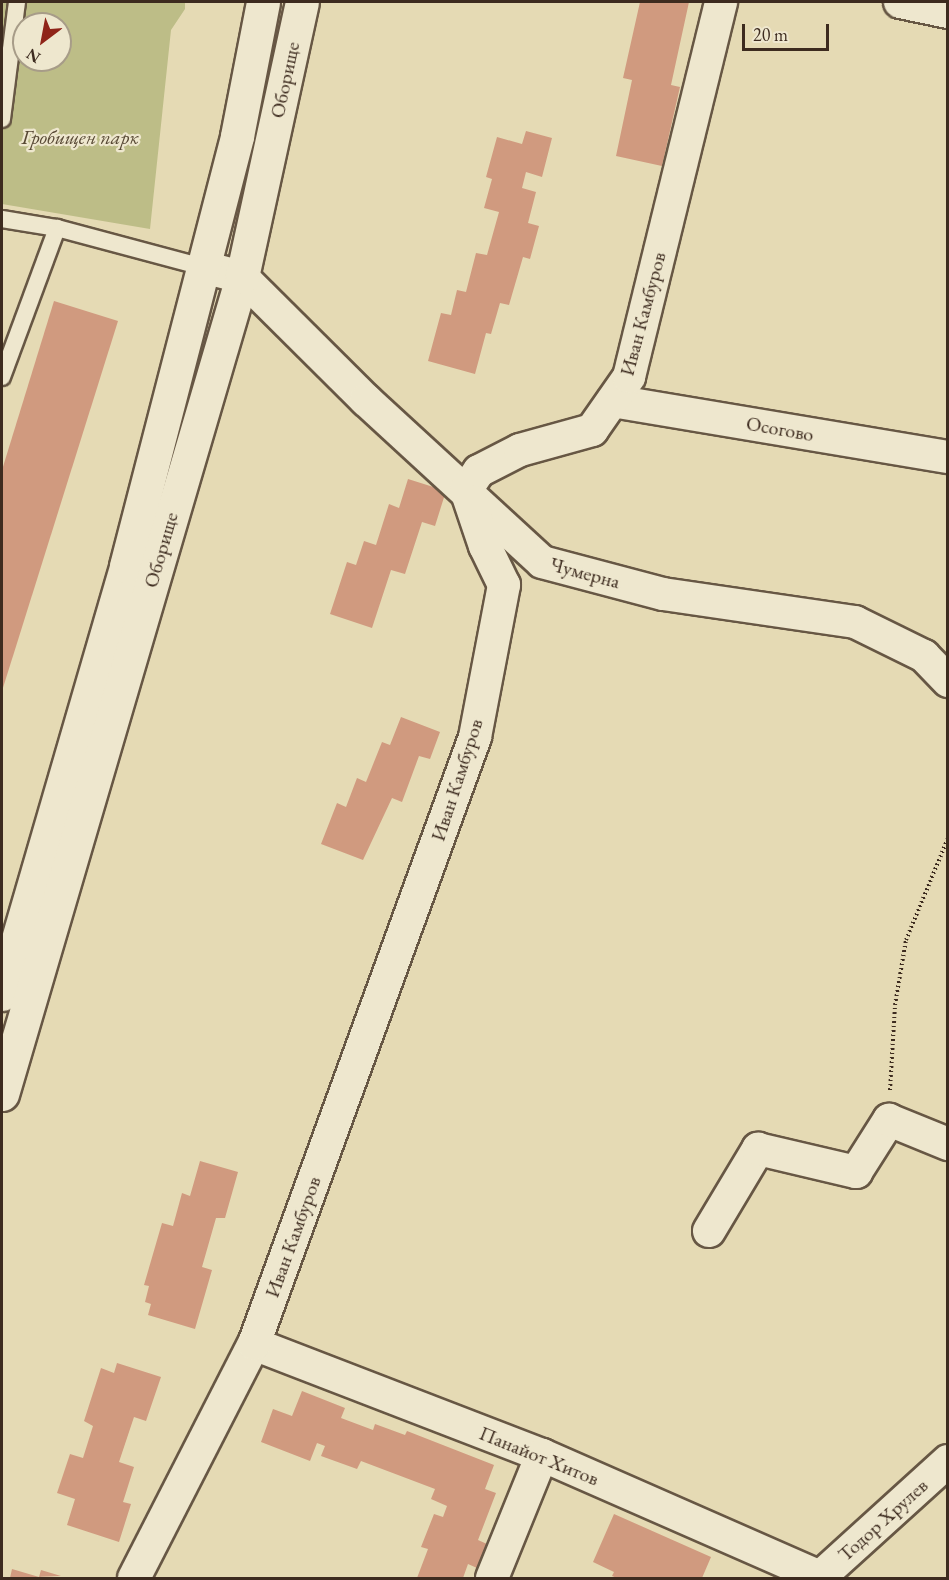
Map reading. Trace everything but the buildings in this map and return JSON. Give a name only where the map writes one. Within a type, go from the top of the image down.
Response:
[{"type":"main road","name":"Оборище","points":[[2,994],[126,566],[237,136],[263,2]]},
{"type":"main road","name":"Оборище","points":[[2,1094],[242,277],[302,2]]},
{"type":"street","name":"Иван Камбуров","points":[[134,1578],[254,1344],[474,737],[504,585],[485,546],[466,490],[478,471],[520,450],[592,430],[629,377],[721,2]]},
{"type":"street","points":[[900,2],[948,12]]},
{"type":"street","points":[[203,267],[242,277]]},
{"type":"street","name":"Чумерна","points":[[242,277],[366,400],[542,562],[663,594],[855,622],[924,656],[948,681]]},
{"type":"street","name":"Осогово","points":[[612,401],[948,457]]},
{"type":"street","points":[[709,1231],[758,1149],[856,1172],[889,1120],[948,1144]]},
{"type":"street","name":"Панайот Хитов","points":[[254,1344],[542,1455],[820,1578]]},
{"type":"street","points":[[492,1578],[542,1455]]},
{"type":"street","name":"Тодор Хрулев","points":[[820,1578],[948,1461]]},
{"type":"lane","points":[[2,119],[17,2]]},
{"type":"lane","points":[[2,219],[57,228],[203,267]]},
{"type":"lane","points":[[2,377],[57,228]]},
{"type":"path","points":[[889,1120],[895,1005],[906,940],[948,837]]},
{"type":"green space","name":"Гробищен парк","points":[[2,2],[185,2],[185,9],[171,30],[150,229],[2,204]]}]
